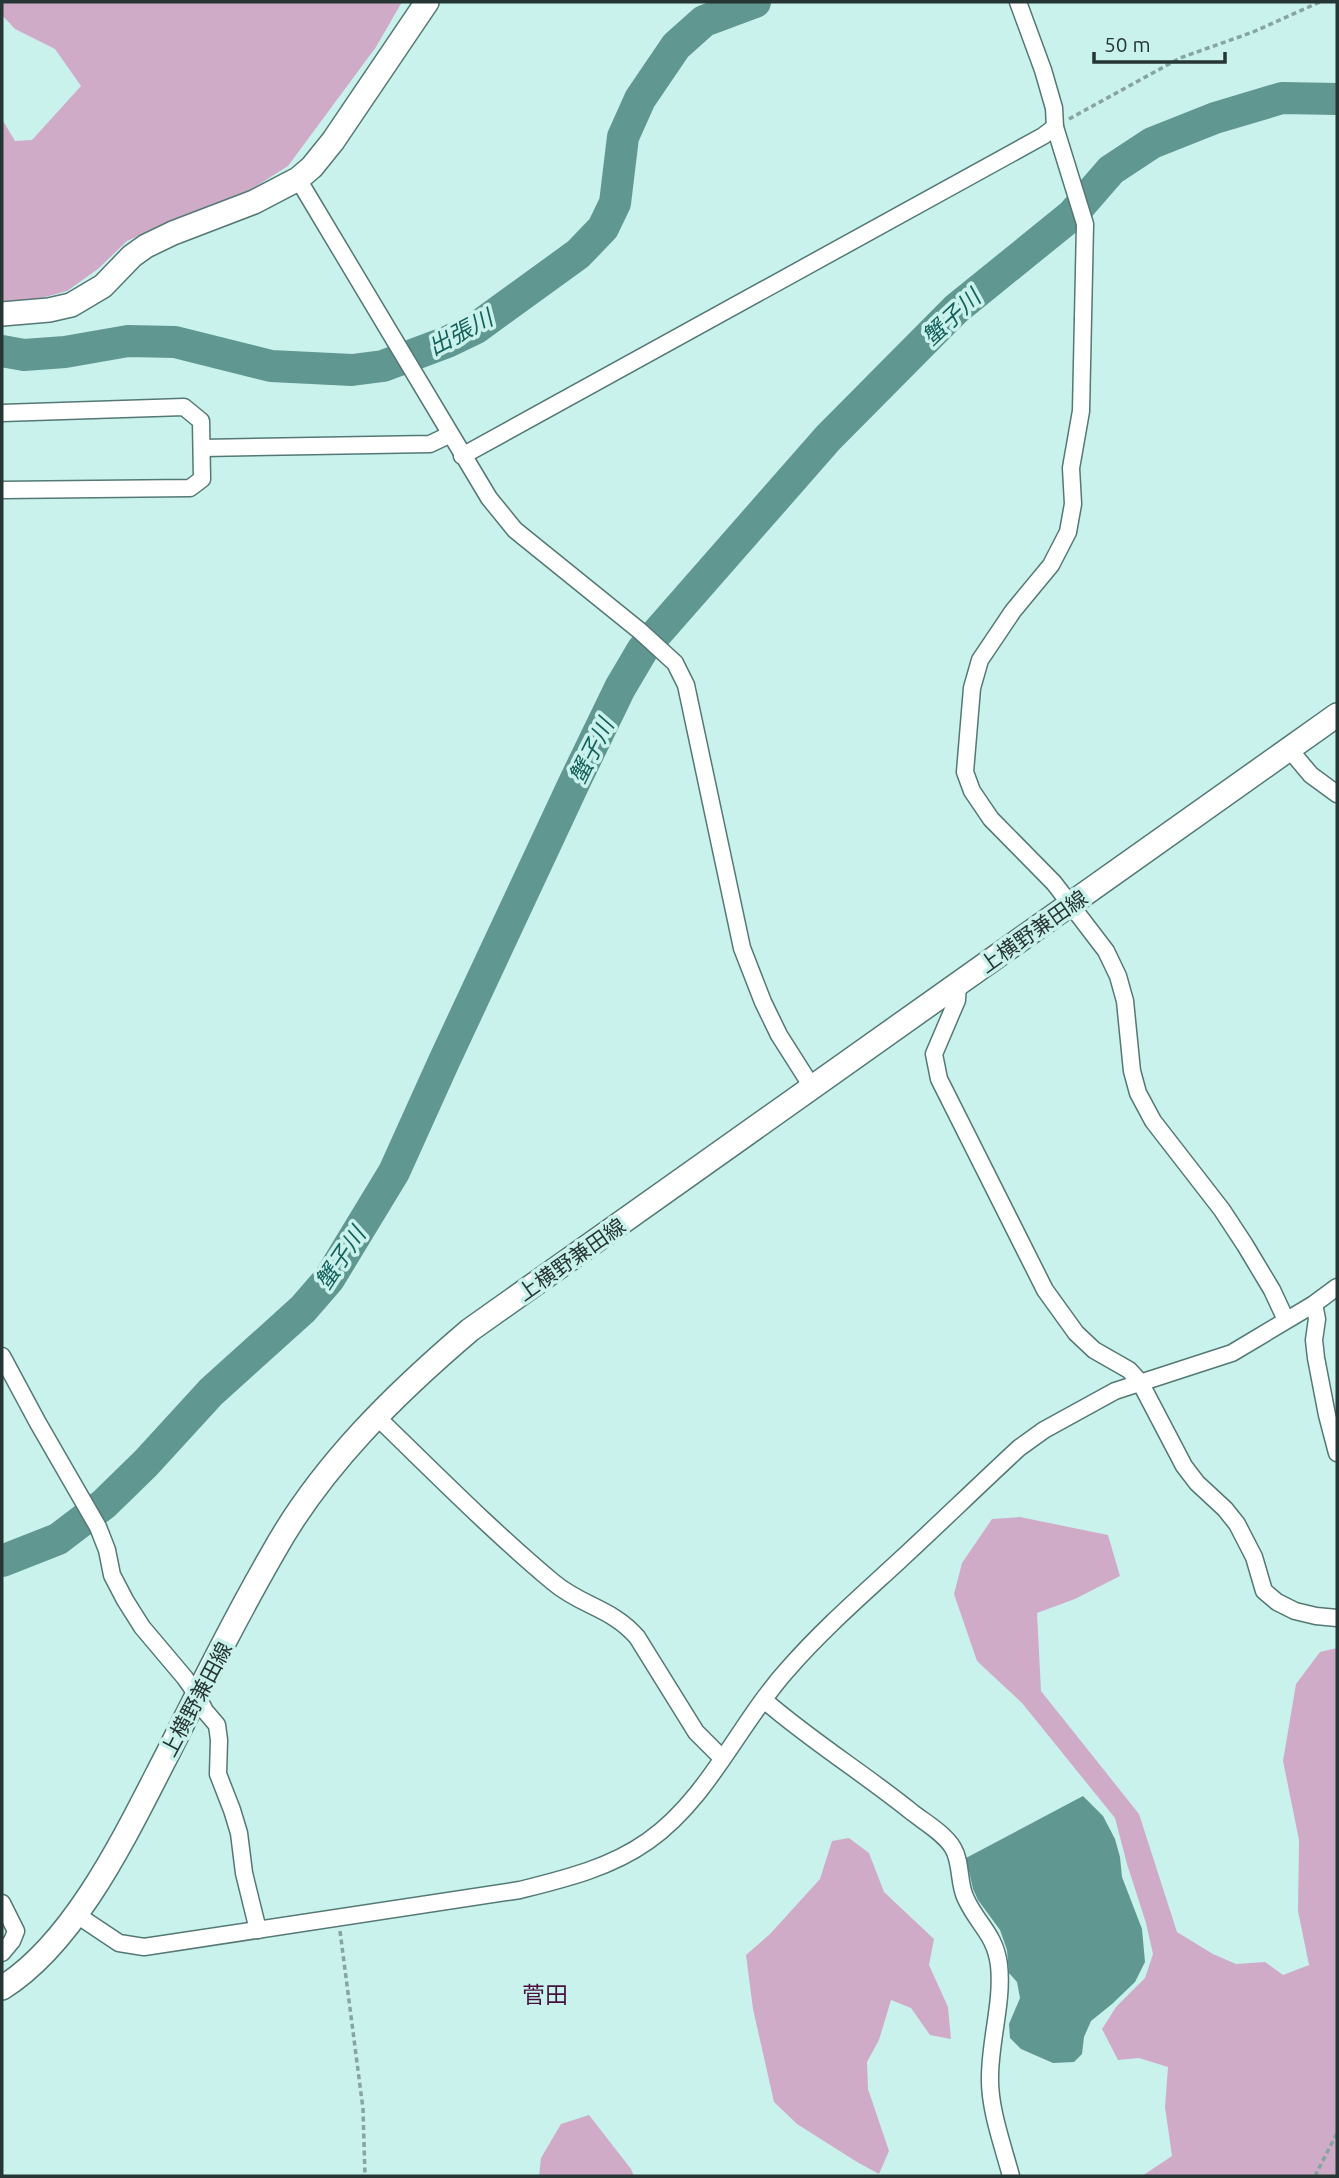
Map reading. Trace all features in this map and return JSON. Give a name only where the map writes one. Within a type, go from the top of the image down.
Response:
[{"type":"main road","points":[[2,314],[36,312],[71,305],[103,286],[132,256],[146,246],[254,202],[298,179],[312,167],[333,141],[427,2]]},
{"type":"main road","name":"上横野兼田線","points":[[4,1983],[45,1951],[77,1915],[147,1793],[275,1548],[325,1475],[422,1371],[470,1330],[1337,715]]},
{"type":"street","points":[[1017,2],[1043,70],[1054,108],[1055,127],[1086,224],[1081,411],[1071,468],[1073,504],[1068,532],[1051,565],[1013,611],[980,660],[972,688],[965,772],[972,790],[991,819],[1054,883],[1106,951],[1118,976],[1125,1001],[1132,1071],[1138,1093],[1153,1121],[1222,1210],[1245,1245],[1272,1290],[1286,1320]]},
{"type":"street","points":[[462,456],[1055,127]]},
{"type":"street","points":[[298,179],[489,498],[515,530],[640,631],[675,663],[686,685],[742,948],[779,1035],[812,1087]]},
{"type":"street","points":[[2,413],[184,407],[201,421],[203,448],[202,479],[190,488],[2,490]]},
{"type":"street","points":[[203,448],[430,444],[449,435]]},
{"type":"street","points":[[1289,749],[1311,775],[1337,794]]},
{"type":"street","points":[[958,983],[957,1000],[934,1054],[939,1079],[1045,1290],[1076,1333],[1094,1350],[1129,1370],[1140,1382],[1184,1466],[1196,1483],[1225,1509],[1237,1524],[1254,1557],[1264,1591],[1277,1602],[1295,1611],[1337,1618]]},
{"type":"street","points":[[77,1915],[119,1943],[144,1947],[520,1890],[577,1875],[614,1861],[648,1842],[675,1818],[695,1797],[788,1669],[1018,1448],[1044,1430],[1115,1391],[1232,1353],[1314,1304],[1337,1287]]},
{"type":"street","points":[[1314,1304],[1317,1319],[1314,1340],[1316,1358],[1337,1453]]},
{"type":"street","points":[[2,1356],[98,1527],[107,1549],[112,1575],[125,1600],[142,1627],[197,1695],[205,1711],[217,1725],[218,1774],[239,1833],[244,1873],[258,1930]]},
{"type":"street","points":[[377,1417],[553,1582],[574,1598],[604,1610],[625,1623],[637,1637],[696,1732],[722,1758]]},
{"type":"street","points":[[764,1700],[889,1793],[945,1838],[954,1849],[966,1899],[986,1927],[999,1965],[989,2081],[1011,2176]]},
{"type":"street","points":[[2,1903],[16,1931],[2,1953]]},
{"type":"path","points":[[1055,127],[1180,58],[1253,32],[1320,2]]},
{"type":"path","points":[[338,1918],[363,2109],[365,2176]]},
{"type":"path","points":[[1315,2176],[1337,2133]]},
{"type":"shaded area","points":[[2,2],[402,2],[376,47],[288,166],[250,190],[127,241],[98,269],[67,291],[16,305],[2,304],[2,119],[15,141],[32,140],[81,86],[55,49],[15,29],[2,15]]},
{"type":"shaded area","points":[[1020,1517],[1108,1535],[1120,1576],[1075,1599],[1037,1613],[1041,1691],[1139,1814],[1177,1932],[1213,1954],[1236,1964],[1265,1962],[1283,1975],[1309,1965],[1298,1911],[1299,1840],[1283,1761],[1296,1684],[1320,1652],[1337,1648],[1337,2176],[1142,2176],[1172,2156],[1165,2107],[1168,2067],[1139,2058],[1118,2060],[1102,2029],[1116,2007],[1145,1978],[1153,1954],[1115,1818],[1022,1703],[977,1661],[954,1594],[962,1563],[992,1519]]},
{"type":"shaded area","points":[[849,1838],[869,1853],[884,1892],[934,1939],[929,1965],[948,2007],[951,2039],[930,2035],[911,2008],[891,2000],[879,2040],[867,2062],[868,2089],[889,2151],[879,2174],[797,2124],[774,2102],[753,2009],[746,1955],[770,1934],[820,1879],[832,1841]]},
{"type":"shaded area","points":[[589,2115],[634,2176],[539,2176],[541,2158],[561,2124]]},
{"type":"water","points":[[1083,1796],[1103,1816],[1115,1839],[1122,1877],[1142,1929],[1145,1962],[1135,1982],[1091,2021],[1084,2037],[1082,2054],[1074,2062],[1053,2063],[1021,2049],[1010,2038],[1009,2024],[1020,1998],[1017,1982],[1009,1973],[1007,1950],[1000,1930],[973,1889],[966,1858]]},
{"type":"waterway","name":"出張川","points":[[2,351],[24,355],[65,352],[128,341],[175,342],[271,366],[352,370],[383,366],[447,342],[476,328],[578,254],[603,228],[615,203],[623,137],[640,99],[676,46],[704,21],[755,2]]},
{"type":"waterway","name":"蟹子川","points":[[2,1561],[58,1539],[104,1504],[211,1392],[303,1309],[329,1279],[394,1172],[575,781],[620,688],[643,649],[828,438],[956,309],[1072,215],[1111,170],[1152,143],[1215,118],[1282,98],[1337,99]]},
{"type":"district","name":"菅田","points":[[545,1994]]}]
